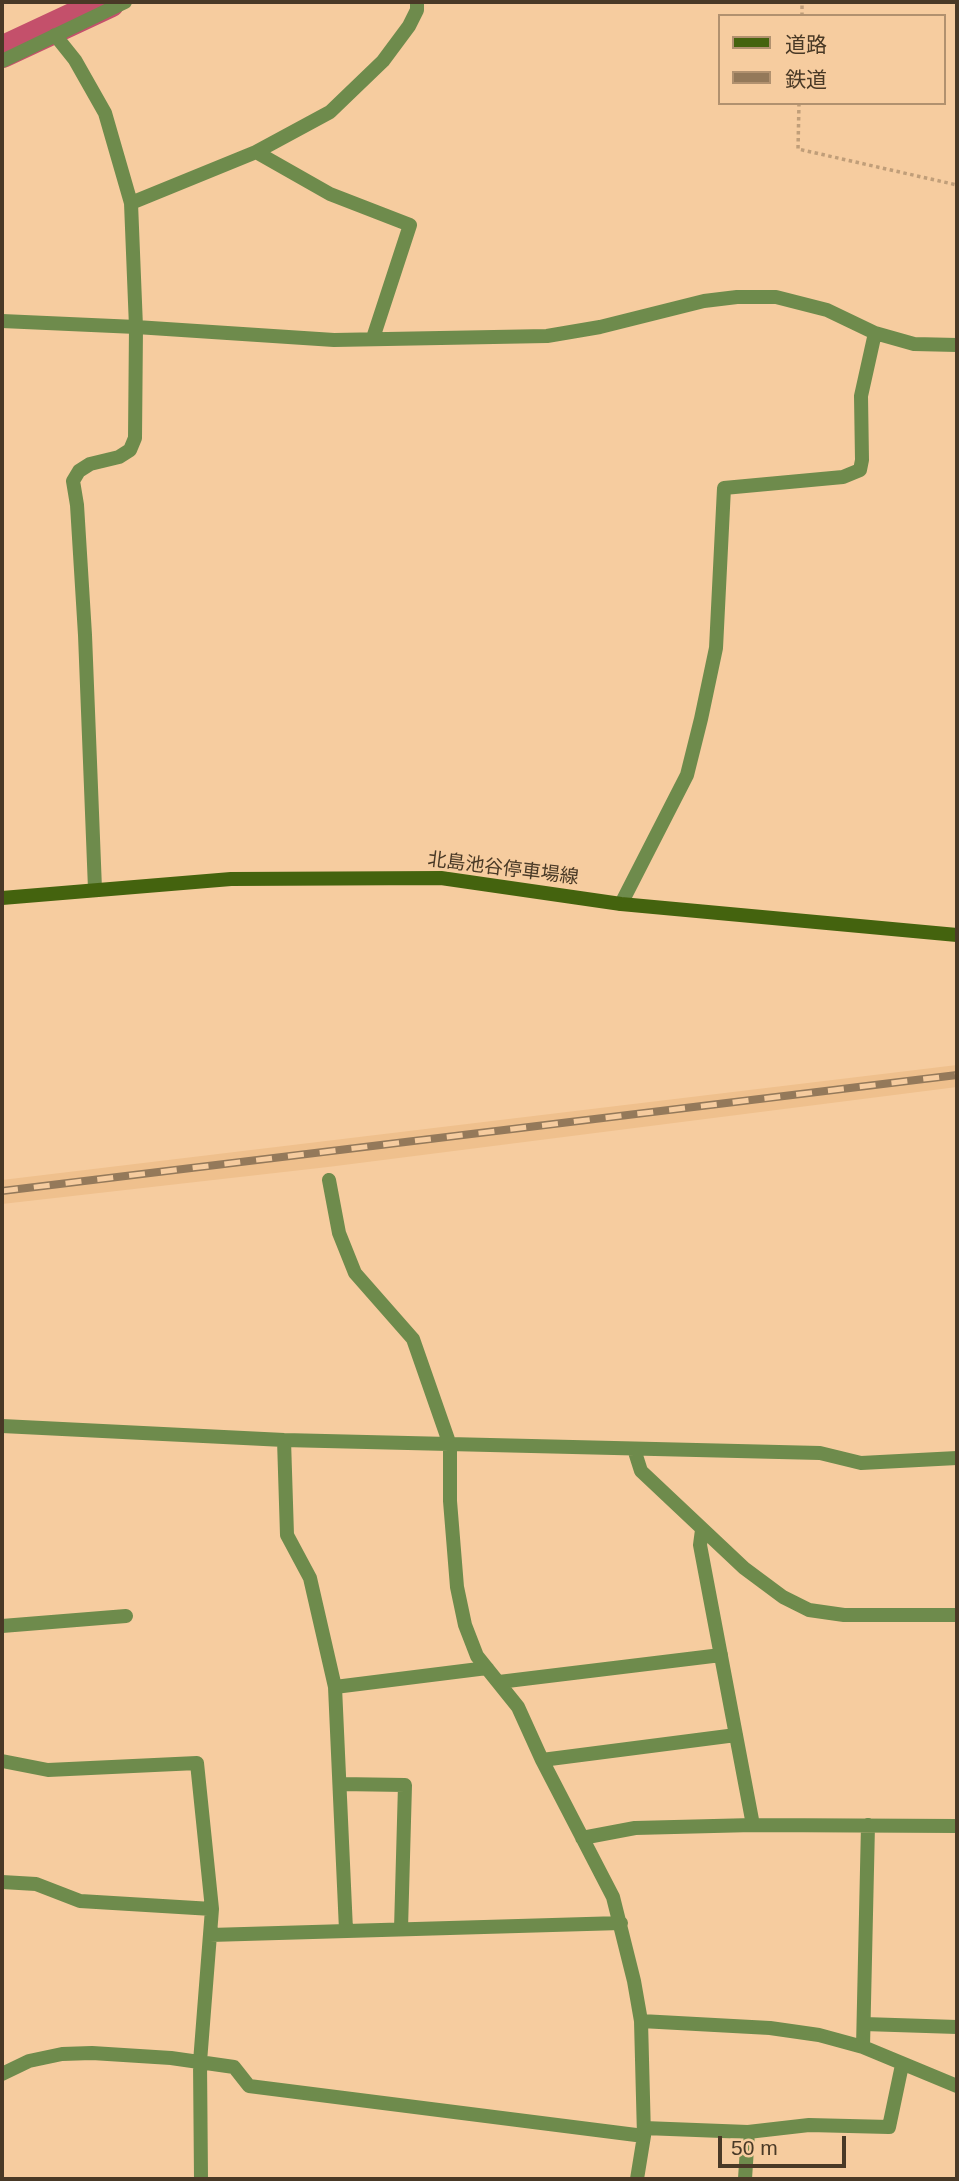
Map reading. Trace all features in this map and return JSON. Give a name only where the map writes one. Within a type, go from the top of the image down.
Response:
[{"type":"main road","name":"北島池谷停車場線","points":[[2,898],[231,879],[441,878],[621,904],[957,935]]},
{"type":"street","points":[[2,61],[125,2]]},
{"type":"street","points":[[131,203],[256,152],[330,112],[383,61],[409,26],[417,10],[417,2]]},
{"type":"street","points":[[55,35],[75,60],[105,113],[131,203],[136,327],[135,439],[130,450],[119,457],[90,464],[79,471],[73,481],[77,505],[85,635],[95,889]]},
{"type":"street","points":[[256,152],[330,194],[410,225],[373,338]]},
{"type":"street","points":[[2,321],[334,340],[547,336],[600,327],[704,301],[737,297],[776,297],[827,310],[874,332],[914,344],[957,345]]},
{"type":"street","points":[[621,904],[687,775],[701,719],[716,648],[724,488],[843,477],[860,470],[861,396],[874,332]]},
{"type":"street","points":[[329,1180],[339,1233],[355,1273],[413,1339],[450,1445],[450,1501],[457,1587],[465,1625],[477,1656],[518,1707],[542,1760],[613,1896],[641,2021],[644,2132],[637,2179]]},
{"type":"street","points":[[2,1426],[284,1440],[820,1453],[861,1463],[957,1458]]},
{"type":"street","points":[[284,1440],[288,1535],[310,1578],[335,1687],[346,1930]]},
{"type":"street","points":[[634,1449],[641,1471],[744,1568],[783,1597],[809,1610],[844,1615],[957,1615]]},
{"type":"street","points":[[702,1530],[700,1545],[752,1825]]},
{"type":"street","points":[[2,1626],[126,1616]]},
{"type":"street","points":[[499,1682],[721,1655]]},
{"type":"street","points":[[335,1687],[487,1668]]},
{"type":"street","points":[[542,1760],[736,1735]]},
{"type":"street","points":[[2,1761],[48,1770],[197,1763],[212,1909],[200,2062],[201,2179]]},
{"type":"street","points":[[340,1784],[405,1785],[401,1928]]},
{"type":"street","points":[[582,1838],[635,1828],[752,1825],[957,1826]]},
{"type":"street","points":[[863,2047],[868,1825]]},
{"type":"street","points":[[2,1882],[36,1884],[80,1901],[212,1909]]},
{"type":"street","points":[[210,1935],[621,1923]]},
{"type":"street","points":[[641,2021],[770,2028],[819,2035],[863,2047],[957,2086]]},
{"type":"street","points":[[864,2024],[957,2027]]},
{"type":"street","points":[[2,2074],[29,2060],[62,2054],[92,2053],[234,2067],[249,2086],[644,2132],[748,2132],[809,2125],[889,2127],[902,2065]]},
{"type":"street","points":[[745,2179],[748,2132]]},
{"type":"path","points":[[799,105],[798,149],[957,185]]},
{"type":"shaded area","points":[[957,1065],[957,1087],[328,1167],[2,1204],[2,1180]]},
{"type":"waterway","points":[[2,52],[109,2]]},
{"type":"railway","points":[[2,1191],[957,1075]]}]
